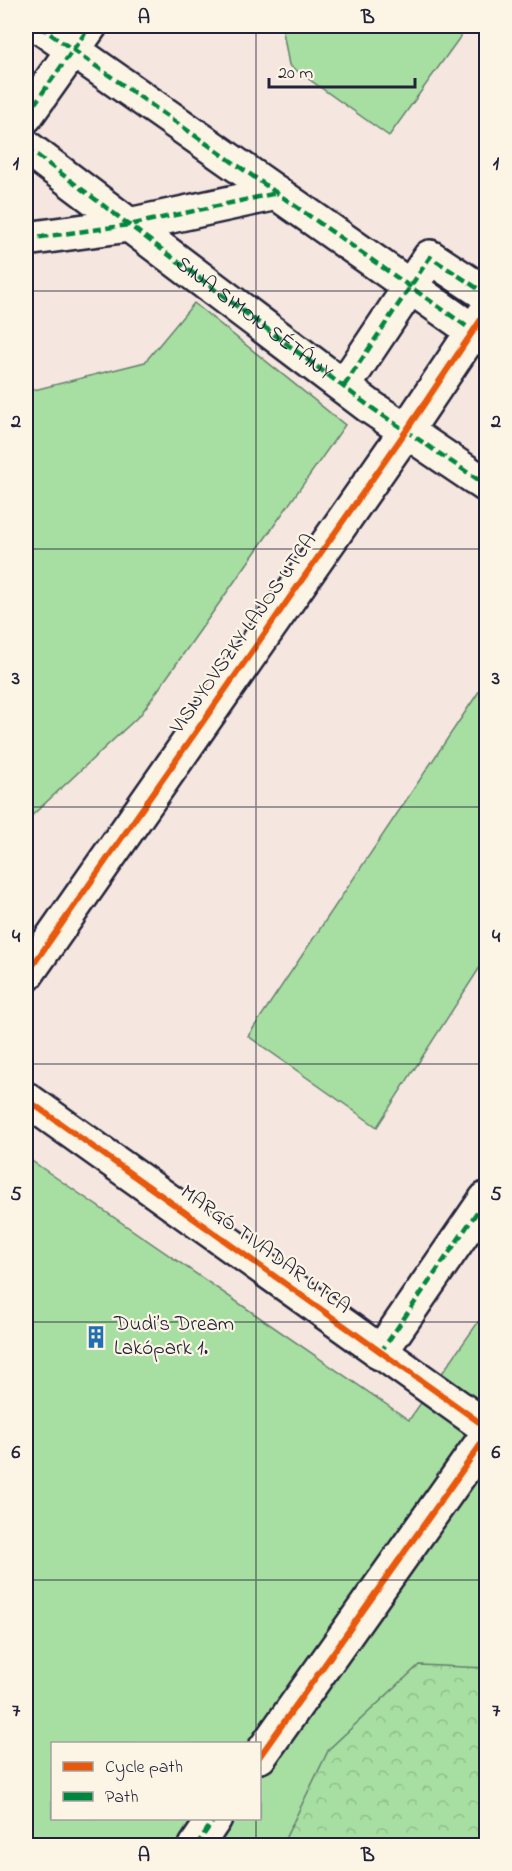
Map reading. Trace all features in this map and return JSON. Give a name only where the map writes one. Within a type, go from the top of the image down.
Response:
[{"type":"street","points":[[39,26],[82,38],[277,193],[410,287],[482,328]]},
{"type":"street","points":[[26,116],[82,38]]},
{"type":"street","name":"SINA SIMON SÉTÁNY","points":[[26,147],[344,386],[486,485]]},
{"type":"street","points":[[26,239],[129,225],[277,193]]},
{"type":"street","points":[[344,386],[430,257],[486,294]]},
{"type":"street","name":"VISNYOVSZKY LAJOS UTCA","points":[[26,975],[406,431],[482,328]]},
{"type":"street","name":"MARGÓ TIVADAR UTCA","points":[[26,1099],[486,1427]]},
{"type":"street","points":[[380,1353],[486,1199]]},
{"type":"street","points":[[261,1755],[486,1437]]},
{"type":"street","points":[[196,1845],[214,1820]]},
{"type":"green space","points":[[282,26],[468,26],[389,136],[289,65]]},
{"type":"green space","points":[[194,303],[345,425],[141,714],[26,821],[26,392],[145,362]]},
{"type":"green space","points":[[486,681],[486,958],[377,1127],[248,1036]]},
{"type":"green space","points":[[26,1157],[409,1420],[486,1311],[486,1845],[26,1845]]},
{"type":"green space","points":[[419,1665],[486,1668],[486,1845],[285,1845],[286,1837],[329,1749]]},
{"type":"marked path","points":[[39,26],[486,340]]},
{"type":"marked path","points":[[26,116],[90,26]]},
{"type":"marked path","points":[[26,147],[369,406],[486,485]]},
{"type":"marked path","points":[[26,239],[129,225],[277,193]]},
{"type":"marked path","points":[[344,386],[430,257],[486,294]]},
{"type":"marked path","points":[[380,1353],[486,1199]]},
{"type":"marked path","points":[[196,1846],[214,1820]]},
{"type":"cycle path","points":[[26,975],[406,431],[486,312]]},
{"type":"cycle path","points":[[26,1099],[486,1427]]},
{"type":"cycle path","points":[[261,1755],[486,1437]]},
{"type":"place","name":"Dudi’s Dream Lakópark 1.","points":[[96,1337]]}]
